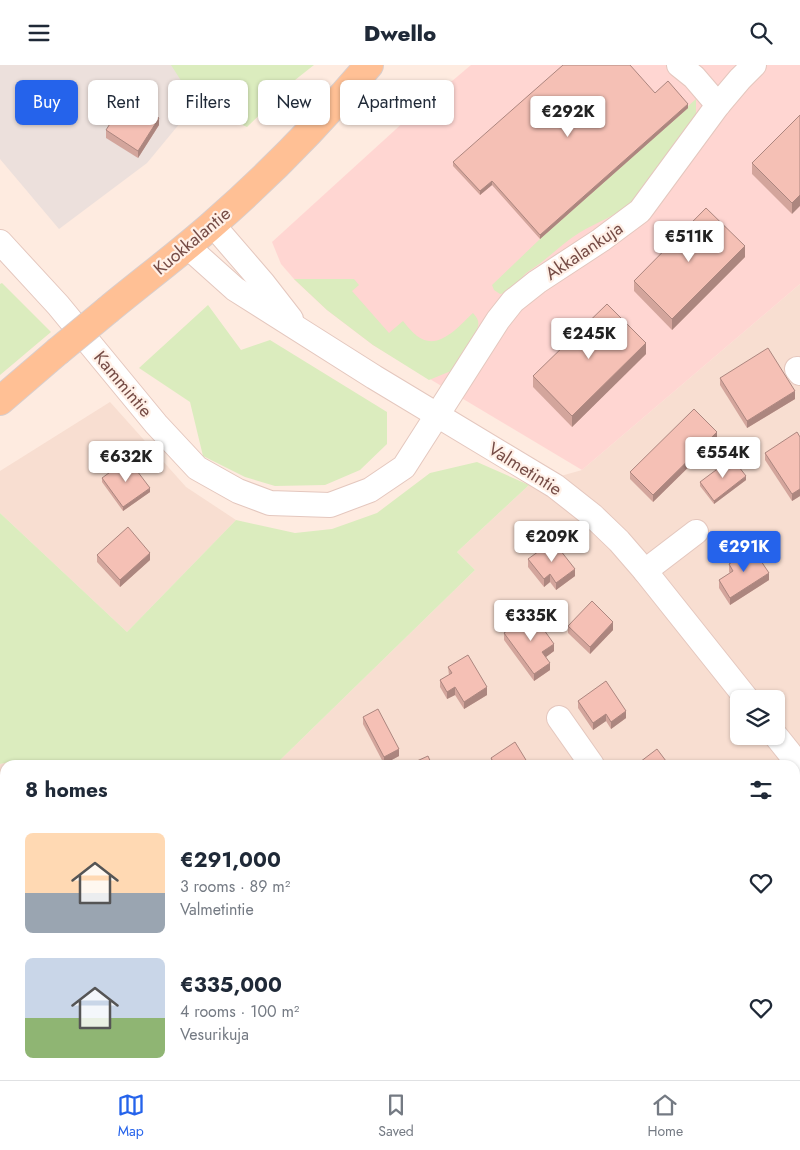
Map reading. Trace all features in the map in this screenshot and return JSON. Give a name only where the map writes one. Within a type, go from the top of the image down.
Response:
[{"type":"main road","name":"Kuokkalantie","points":[[0,401],[213,225],[299,142],[346,93],[369,65]]},
{"type":"street","points":[[679,65],[694,77],[718,105]]},
{"type":"street","name":"Akkalankuja","points":[[436,415],[498,320],[513,301],[537,282],[601,240],[640,211],[718,105],[754,65]]},
{"type":"street","name":"Valmetintie","points":[[213,225],[263,283],[301,332]]},
{"type":"street","name":"Kammintie","points":[[1,245],[58,305],[156,424],[198,468],[238,491],[270,503],[330,505],[370,490],[404,467],[436,415]]},
{"type":"street","name":"Valmetintie","points":[[187,246],[234,289],[436,415],[555,486],[593,516],[646,571],[740,690]]},
{"type":"street","points":[[646,571],[696,532]]},
{"type":"street","points":[[559,718],[588,760]]},
{"type":"street","points":[[783,745],[795,760]]},
{"type":"shaded area","points":[[0,65],[228,65],[216,80],[168,80],[168,125],[178,125],[147,163],[59,229],[0,159]]},
{"type":"shaded area","points":[[471,65],[800,65],[800,284],[582,470],[373,345],[327,310],[294,279],[281,264],[272,242],[401,125],[454,125],[453,80]]},
{"type":"shaded area","points":[[800,284],[800,760],[280,760],[475,570],[457,552],[529,485],[582,470]]},
{"type":"shaded area","points":[[110,402],[186,487],[236,520],[127,632],[0,513],[0,471]]},
{"type":"green space","points":[[171,65],[314,65],[295,80],[258,80],[258,116],[247,127],[243,125],[248,125],[248,80],[181,80]]},
{"type":"green space","points":[[696,99],[696,117],[632,202],[620,211],[572,237],[525,274],[510,291],[500,294],[494,290],[492,285],[540,239]]},
{"type":"green space","points":[[294,279],[354,279],[359,285],[352,291],[389,333],[403,321],[417,336],[432,341],[447,336],[473,313],[478,320],[478,326],[451,371],[429,380],[373,345],[327,310]]},
{"type":"green space","points":[[2,283],[51,332],[0,375],[0,284]]},
{"type":"green space","points":[[208,305],[241,350],[270,340],[387,412],[387,444],[360,470],[325,485],[275,486],[245,477],[203,456],[190,402],[139,368]]},
{"type":"green space","points":[[477,462],[529,485],[457,552],[475,570],[280,760],[0,760],[0,513],[127,632],[236,520],[295,533],[332,529],[377,513],[430,473]]},
{"type":"building","points":[[563,65],[630,65],[655,93],[668,81],[688,104],[540,235],[492,181],[480,191],[453,162]]},
{"type":"building","points":[[800,115],[800,195],[792,203],[752,163]]},
{"type":"building","points":[[109,125],[155,125],[138,151],[106,130]]},
{"type":"building","points":[[706,208],[745,246],[672,319],[634,281]]},
{"type":"building","points":[[607,304],[646,343],[572,416],[533,376]]},
{"type":"building","points":[[768,348],[795,391],[747,421],[720,378]]},
{"type":"building","points":[[694,409],[717,432],[653,495],[630,472]]},
{"type":"building","points":[[797,432],[800,437],[800,489],[792,494],[765,453]]},
{"type":"building","points":[[732,458],[746,476],[714,501],[700,482]]},
{"type":"building","points":[[128,459],[150,488],[123,507],[102,478]]},
{"type":"building","points":[[128,527],[150,553],[120,580],[97,555]]},
{"type":"building","points":[[553,541],[575,569],[556,583],[550,574],[544,579],[528,559]]},
{"type":"building","points":[[753,549],[769,573],[730,598],[719,580],[733,571],[729,564]]},
{"type":"building","points":[[592,601],[613,622],[590,647],[568,626]]},
{"type":"building","points":[[532,613],[554,644],[542,652],[550,663],[534,674],[504,633]]},
{"type":"building","points":[[468,655],[487,687],[464,702],[455,687],[447,692],[440,680],[452,673],[448,667]]},
{"type":"building","points":[[606,681],[626,711],[611,722],[606,714],[593,723],[578,701]]},
{"type":"building","points":[[378,709],[399,749],[384,757],[363,717]]},
{"type":"building","points":[[515,742],[526,760],[492,760],[491,758]]},
{"type":"building","points":[[657,749],[665,760],[643,760]]},
{"type":"building","points":[[428,756],[430,760],[419,760]]}]
